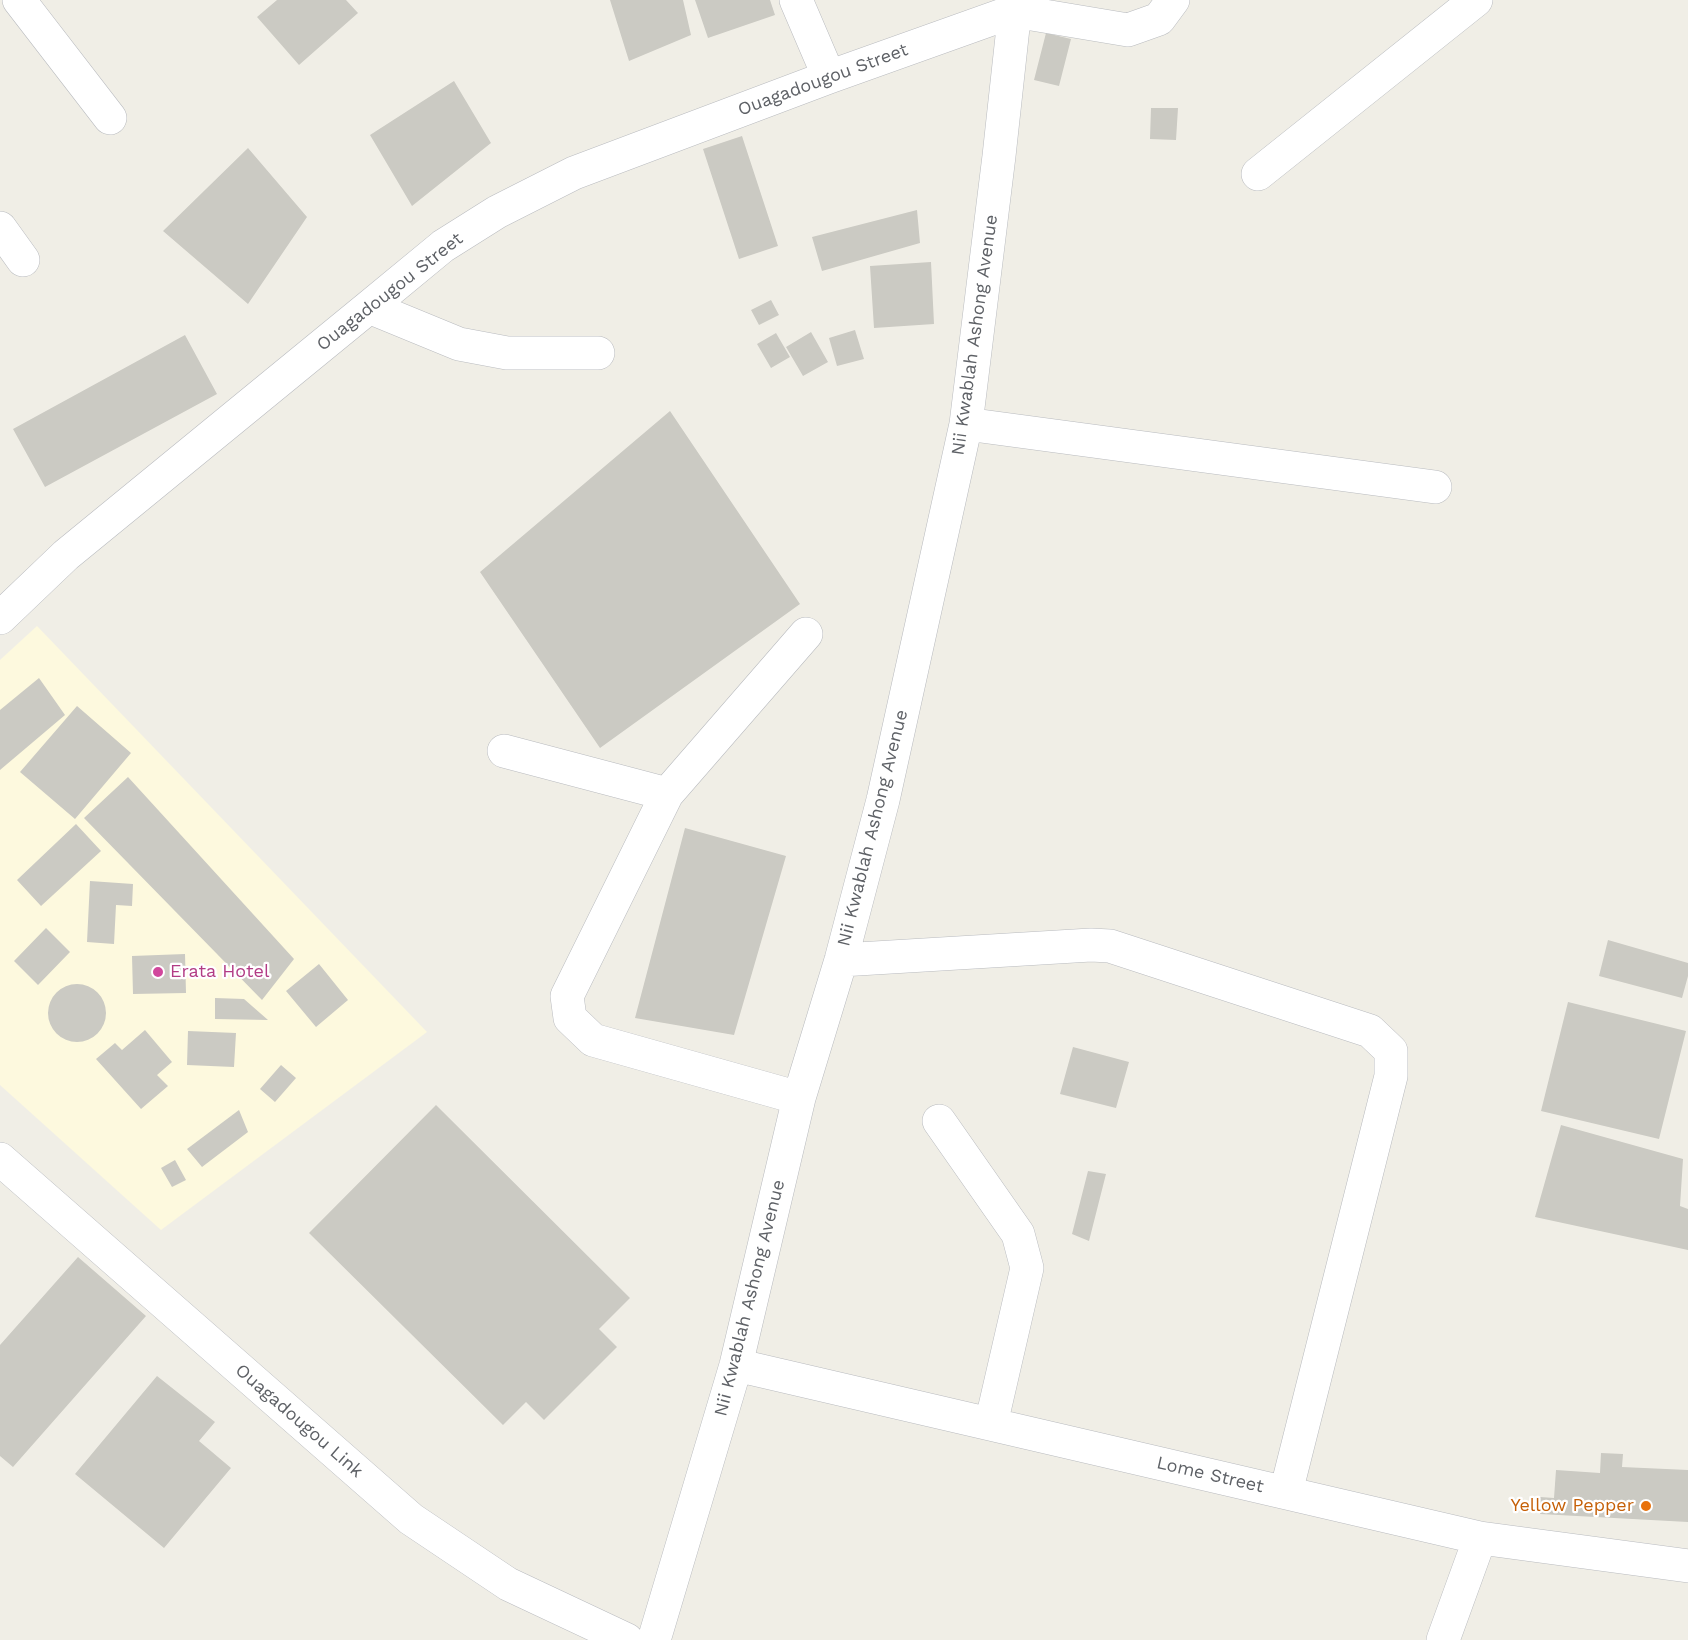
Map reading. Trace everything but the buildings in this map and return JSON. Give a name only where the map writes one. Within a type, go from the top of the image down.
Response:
[{"type":"street","points":[[19,0],[110,118]]},
{"type":"street","points":[[796,0],[829,77]]},
{"type":"street","points":[[1015,5],[1128,30],[1159,19],[1173,0]]},
{"type":"street","points":[[1258,174],[1476,0]]},
{"type":"street","name":"Ouagadougou Street","points":[[0,618],[66,555],[369,307],[452,241],[497,212],[574,173],[1015,5]]},
{"type":"street","name":"Nii Kwablah Ashong Avenue","points":[[654,1640],[736,1365],[799,1098],[841,960],[883,800],[966,424],[1015,5]]},
{"type":"street","points":[[0,228],[23,260]]},
{"type":"street","points":[[369,307],[459,344],[507,353],[598,353]]},
{"type":"street","points":[[966,424],[1435,487]]},
{"type":"street","points":[[799,1098],[593,1040],[570,1018],[567,996],[667,794],[806,634]]},
{"type":"street","points":[[504,751],[667,794]]},
{"type":"street","points":[[841,960],[1110,946],[1370,1031],[1391,1051],[1391,1076],[1286,1492]]},
{"type":"street","points":[[939,1121],[1018,1234],[1027,1268],[991,1424]]},
{"type":"street","name":"Ouagadougou Link","points":[[0,1159],[411,1519],[508,1584],[627,1640]]},
{"type":"street","name":"Lome Street","points":[[736,1365],[1480,1538],[1688,1566]]},
{"type":"street","points":[[1443,1640],[1480,1538]]},
{"type":"shaded area","points":[[37,626],[427,1032],[161,1230],[0,1085],[0,660]]},
{"type":"place","name":"Erata Hotel","points":[[158,972]]},
{"type":"place","name":"Yellow Pepper","points":[[1646,1506]]}]
